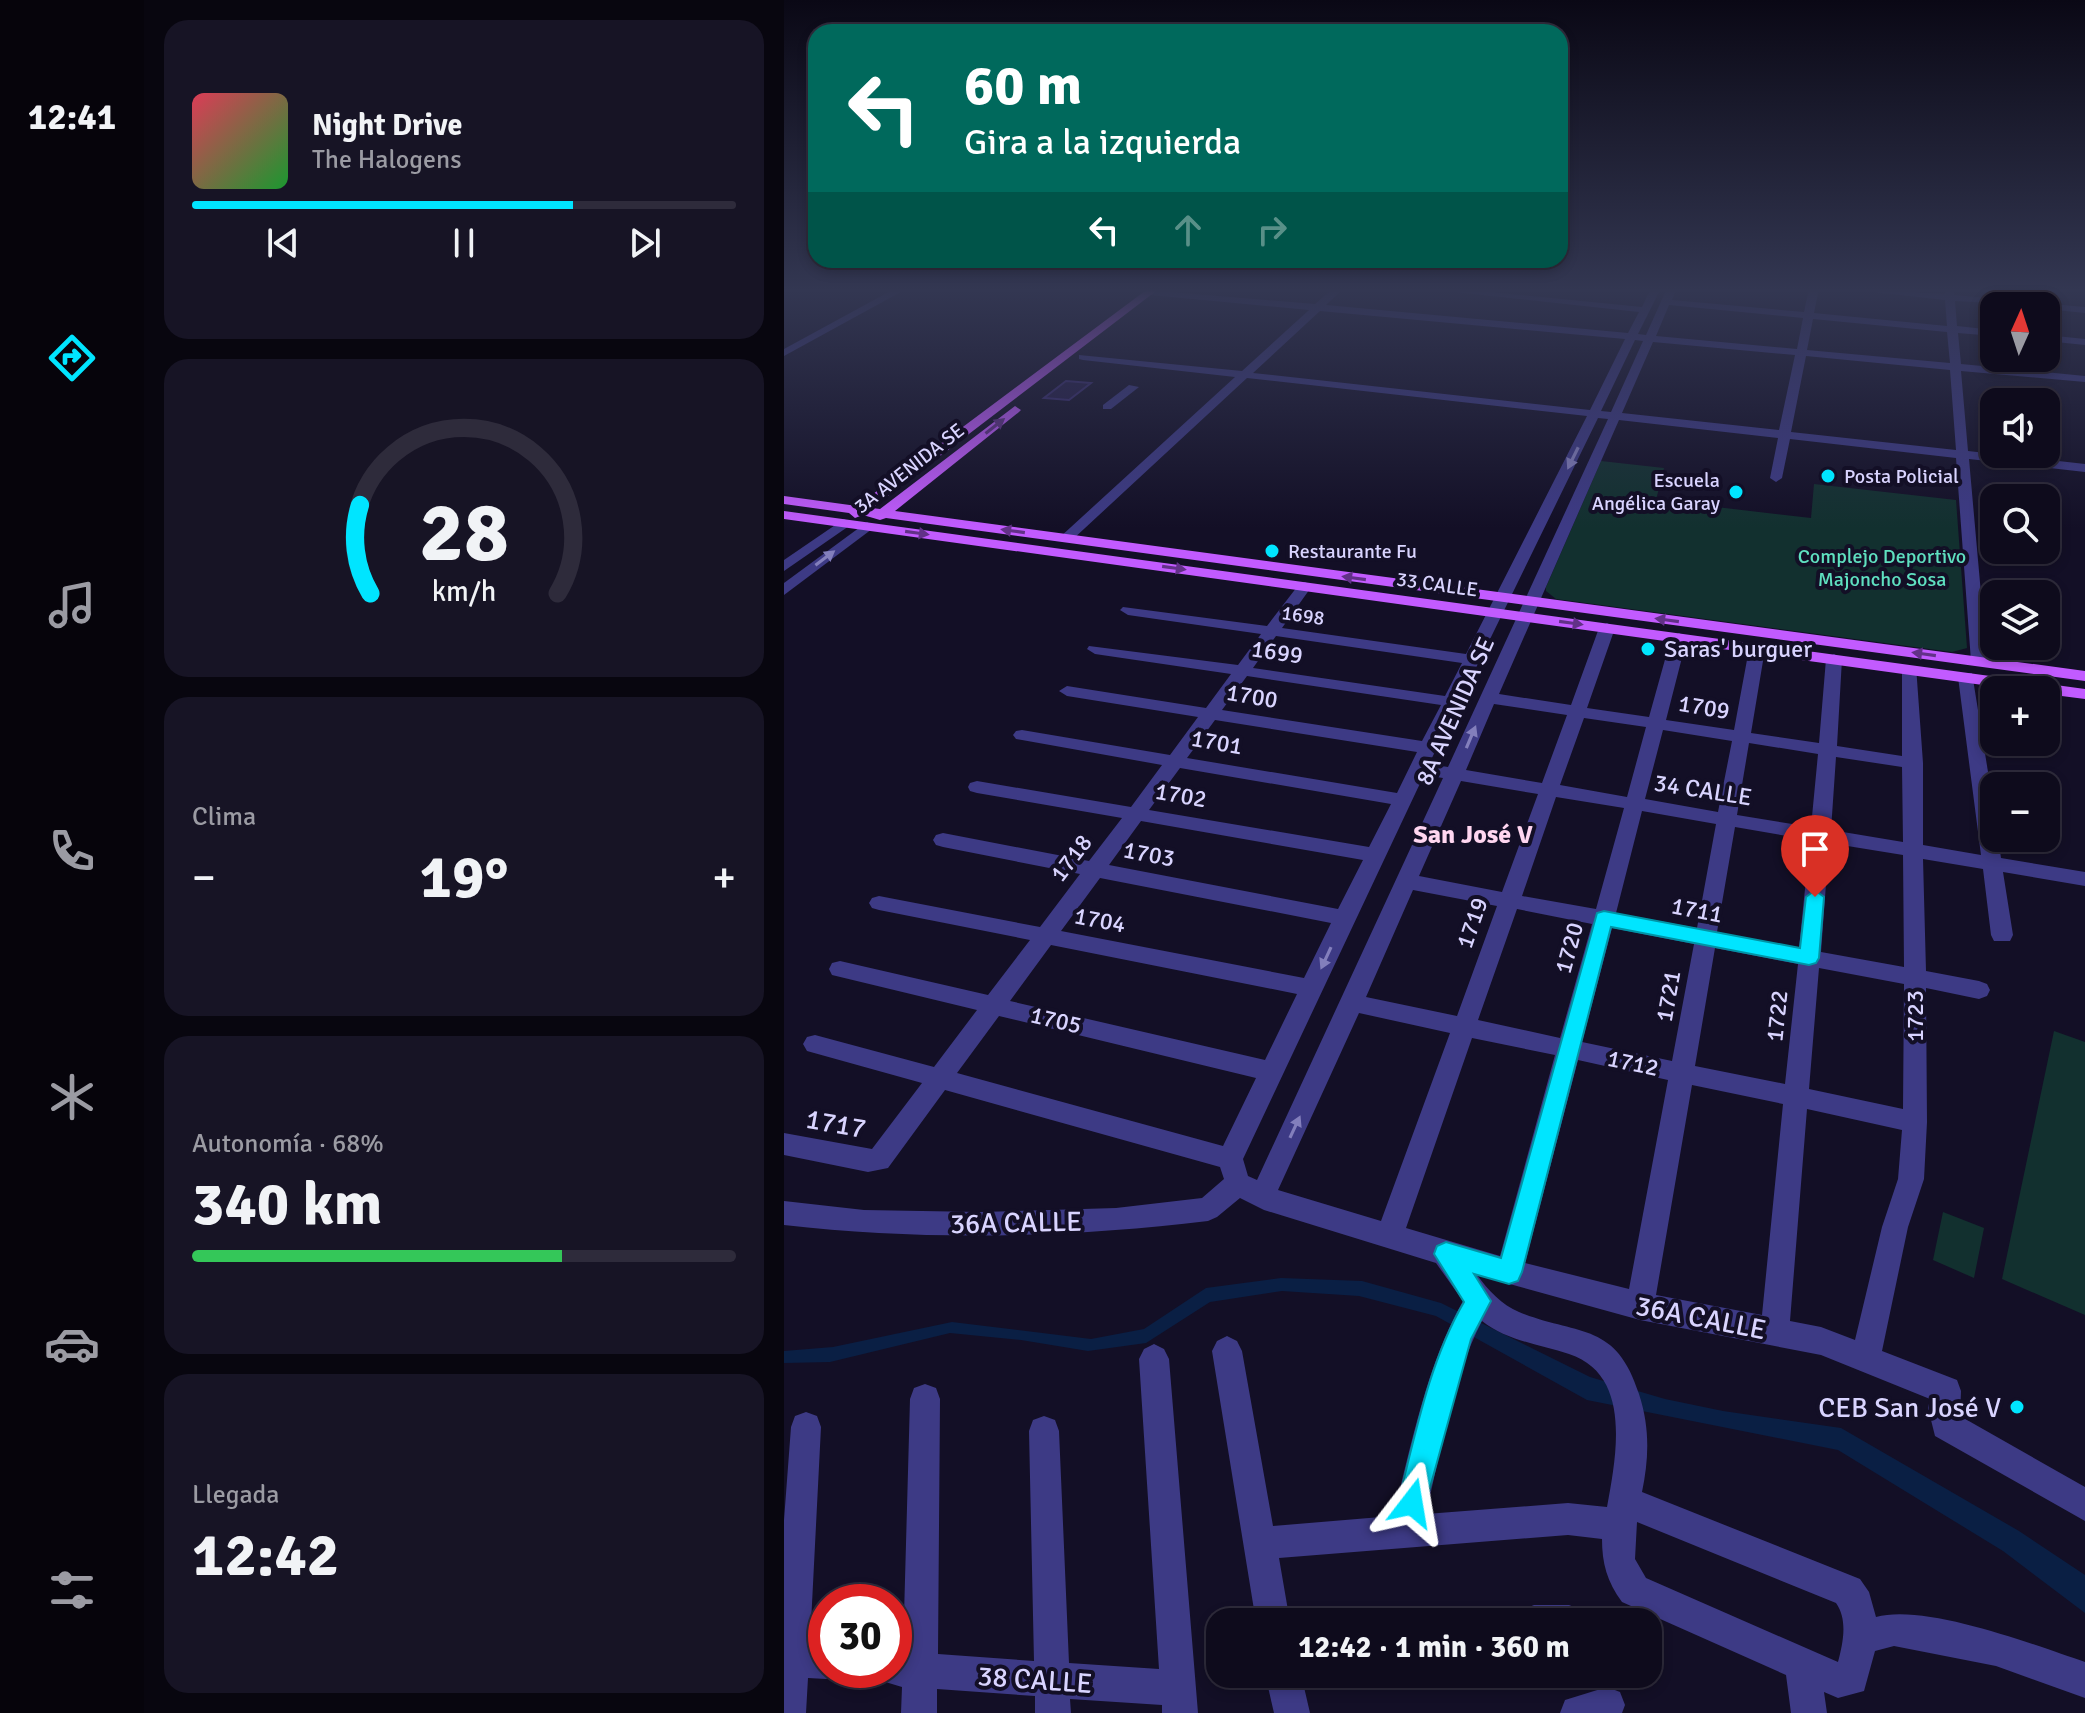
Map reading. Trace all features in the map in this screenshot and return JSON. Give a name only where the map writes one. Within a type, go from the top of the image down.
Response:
[{"type":"main road","name":"3A AVENIDA SE","points":[[844,523],[1054,368]]},
{"type":"main road","name":"3A AVENIDA SE","points":[[867,526],[1069,368]]},
{"type":"main road","name":"33 CALLE","points":[[784,500],[1066,538],[1529,610],[1979,661],[2085,676]]},
{"type":"main road","name":"33 CALLE","points":[[784,515],[1305,586],[1501,606]]},
{"type":"main road","name":"33 CALLE","points":[[1529,610],[1607,628],[2085,694]]},
{"type":"street","points":[[1174,368],[2085,468]]},
{"type":"street","points":[[1066,538],[1250,368]]},
{"type":"street","name":"8A AVENIDA SE","points":[[1234,1171],[1272,1072],[1344,918],[1617,368]]},
{"type":"street","name":"8A AVENIDA SE","points":[[1264,1198],[1636,368]]},
{"type":"street","points":[[1776,478],[1796,368]]},
{"type":"street","points":[[1955,368],[1979,661]]},
{"type":"street","points":[[1965,368],[2085,379]]},
{"type":"street","points":[[1107,407],[1133,387]]},
{"type":"street","name":"3A AVENIDA SE","points":[[784,567],[844,523]]},
{"type":"street","name":"3A AVENIDA SE","points":[[784,590],[867,526]]},
{"type":"street","name":"1718","points":[[879,1160],[1305,586]]},
{"type":"street","name":"1698","points":[[1128,610],[1472,660]]},
{"type":"street","name":"1719","points":[[1389,1237],[1507,900],[1607,628]]},
{"type":"street","name":"1720","points":[[1509,1272],[1679,638]]},
{"type":"street","name":"1699","points":[[1095,649],[1452,702]]},
{"type":"street","name":"1721","points":[[1640,1306],[1757,649]]},
{"type":"street","name":"1722","points":[[1775,1331],[1794,1097],[1821,836],[1834,659]]},
{"type":"street","name":"1723","points":[[1866,1357],[1895,1227],[1911,1179],[1915,1122],[1914,763],[1910,670]]},
{"type":"street","points":[[1966,677],[2002,935]]},
{"type":"street","name":"1700","points":[[1067,691],[1429,748]]},
{"type":"street","name":"1709","points":[[1488,698],[1914,763]]},
{"type":"street","name":"1701","points":[[1022,735],[1403,800]]},
{"type":"street","name":"34 CALLE","points":[[1419,768],[2085,879]]},
{"type":"street","name":"1702","points":[[977,787],[1376,855]]},
{"type":"street","name":"1703","points":[[943,840],[1344,918]]},
{"type":"street","name":"1711","points":[[1406,881],[1979,990]]},
{"type":"street","name":"1704","points":[[879,903],[1311,988]]},
{"type":"street","name":"1705","points":[[840,969],[1272,1072]]},
{"type":"street","name":"1712","points":[[1352,1003],[1915,1122]]},
{"type":"street","name":"36A CALLE","points":[[815,1044],[939,1079],[1234,1171],[1264,1198],[1446,1254],[1640,1306],[1821,1341],[1866,1357],[1946,1391],[1943,1408],[1946,1425],[2085,1505]]},
{"type":"street","name":"1717","points":[[784,1144],[868,1161],[879,1160]]},
{"type":"street","name":"36A CALLE","points":[[784,1213],[879,1222],[980,1224],[1116,1220],[1208,1209],[1234,1171]]},
{"type":"street","points":[[1406,1531],[1433,1419],[1470,1315],[1446,1254]]},
{"type":"street","points":[[1258,1543],[1622,1512],[1848,1591],[1857,1604],[1861,1638],[1852,1679],[1838,1680],[1802,1666],[1634,1590],[1624,1582],[1621,1570],[1622,1512],[1634,1444],[1627,1405],[1616,1373],[1603,1355],[1508,1321],[1470,1315]]},
{"type":"street","points":[[1227,1351],[1270,1608]]},
{"type":"street","points":[[1154,1359],[1178,1701]]},
{"type":"street","points":[[912,1585],[925,1399]]},
{"type":"street","points":[[788,1713],[787,1658],[806,1427]]},
{"type":"street","points":[[1044,1431],[1053,1697]]},
{"type":"street","points":[[1861,1638],[1894,1629],[1996,1649],[2085,1680]]},
{"type":"street","points":[[787,1658],[808,1660]]},
{"type":"street","points":[[1802,1666],[1809,1713]]},
{"type":"street","name":"38 CALLE","points":[[912,1672],[1053,1697],[1178,1701]]},
{"type":"street","points":[[911,1688],[919,1713]]},
{"type":"street","points":[[1286,1688],[1292,1713]]},
{"type":"green space","name":"Complejo Deportivo Majoncho Sosa","points":[[1601,461],[1664,468],[1656,500],[1811,518],[1814,484],[1956,500],[1967,648],[1952,652],[1556,599],[1546,591],[1546,587]]},
{"type":"green space","points":[[2054,1031],[2085,1042],[2085,1315],[2002,1279]]},
{"type":"green space","points":[[1943,1212],[1984,1228],[1974,1278],[1933,1260]]},
{"type":"water","points":[[1281,1278],[1362,1281],[1441,1303],[1590,1377],[1665,1399],[1723,1411],[1841,1428],[2019,1531],[2085,1575],[2085,1613],[2003,1551],[1838,1450],[1587,1400],[1436,1316],[1359,1296],[1282,1291],[1210,1302],[1146,1343],[1088,1351],[950,1333],[830,1362],[784,1363],[784,1351],[833,1347],[952,1322],[1091,1339],[1144,1329],[1206,1288]]},
{"type":"building","points":[[1066,381],[1091,383],[1069,400],[1044,398]]},
{"type":"place","name":"Posta Policial","points":[[1828,476]]},
{"type":"place","name":"Escuela Angélica Garay","points":[[1736,492]]},
{"type":"place","name":"Restaurante Fu","points":[[1272,551]]},
{"type":"place","name":"Saras' burguer","points":[[1648,649]]},
{"type":"place","name":"CEB San José V","points":[[2017,1407]]},
{"type":"district","name":"San José V","points":[[1473,834]]},
{"type":"route","points":[[1412,1503],[1433,1419],[1460,1334],[1478,1301],[1446,1254],[1509,1272],[1604,918],[1809,958],[1815,897]]}]
